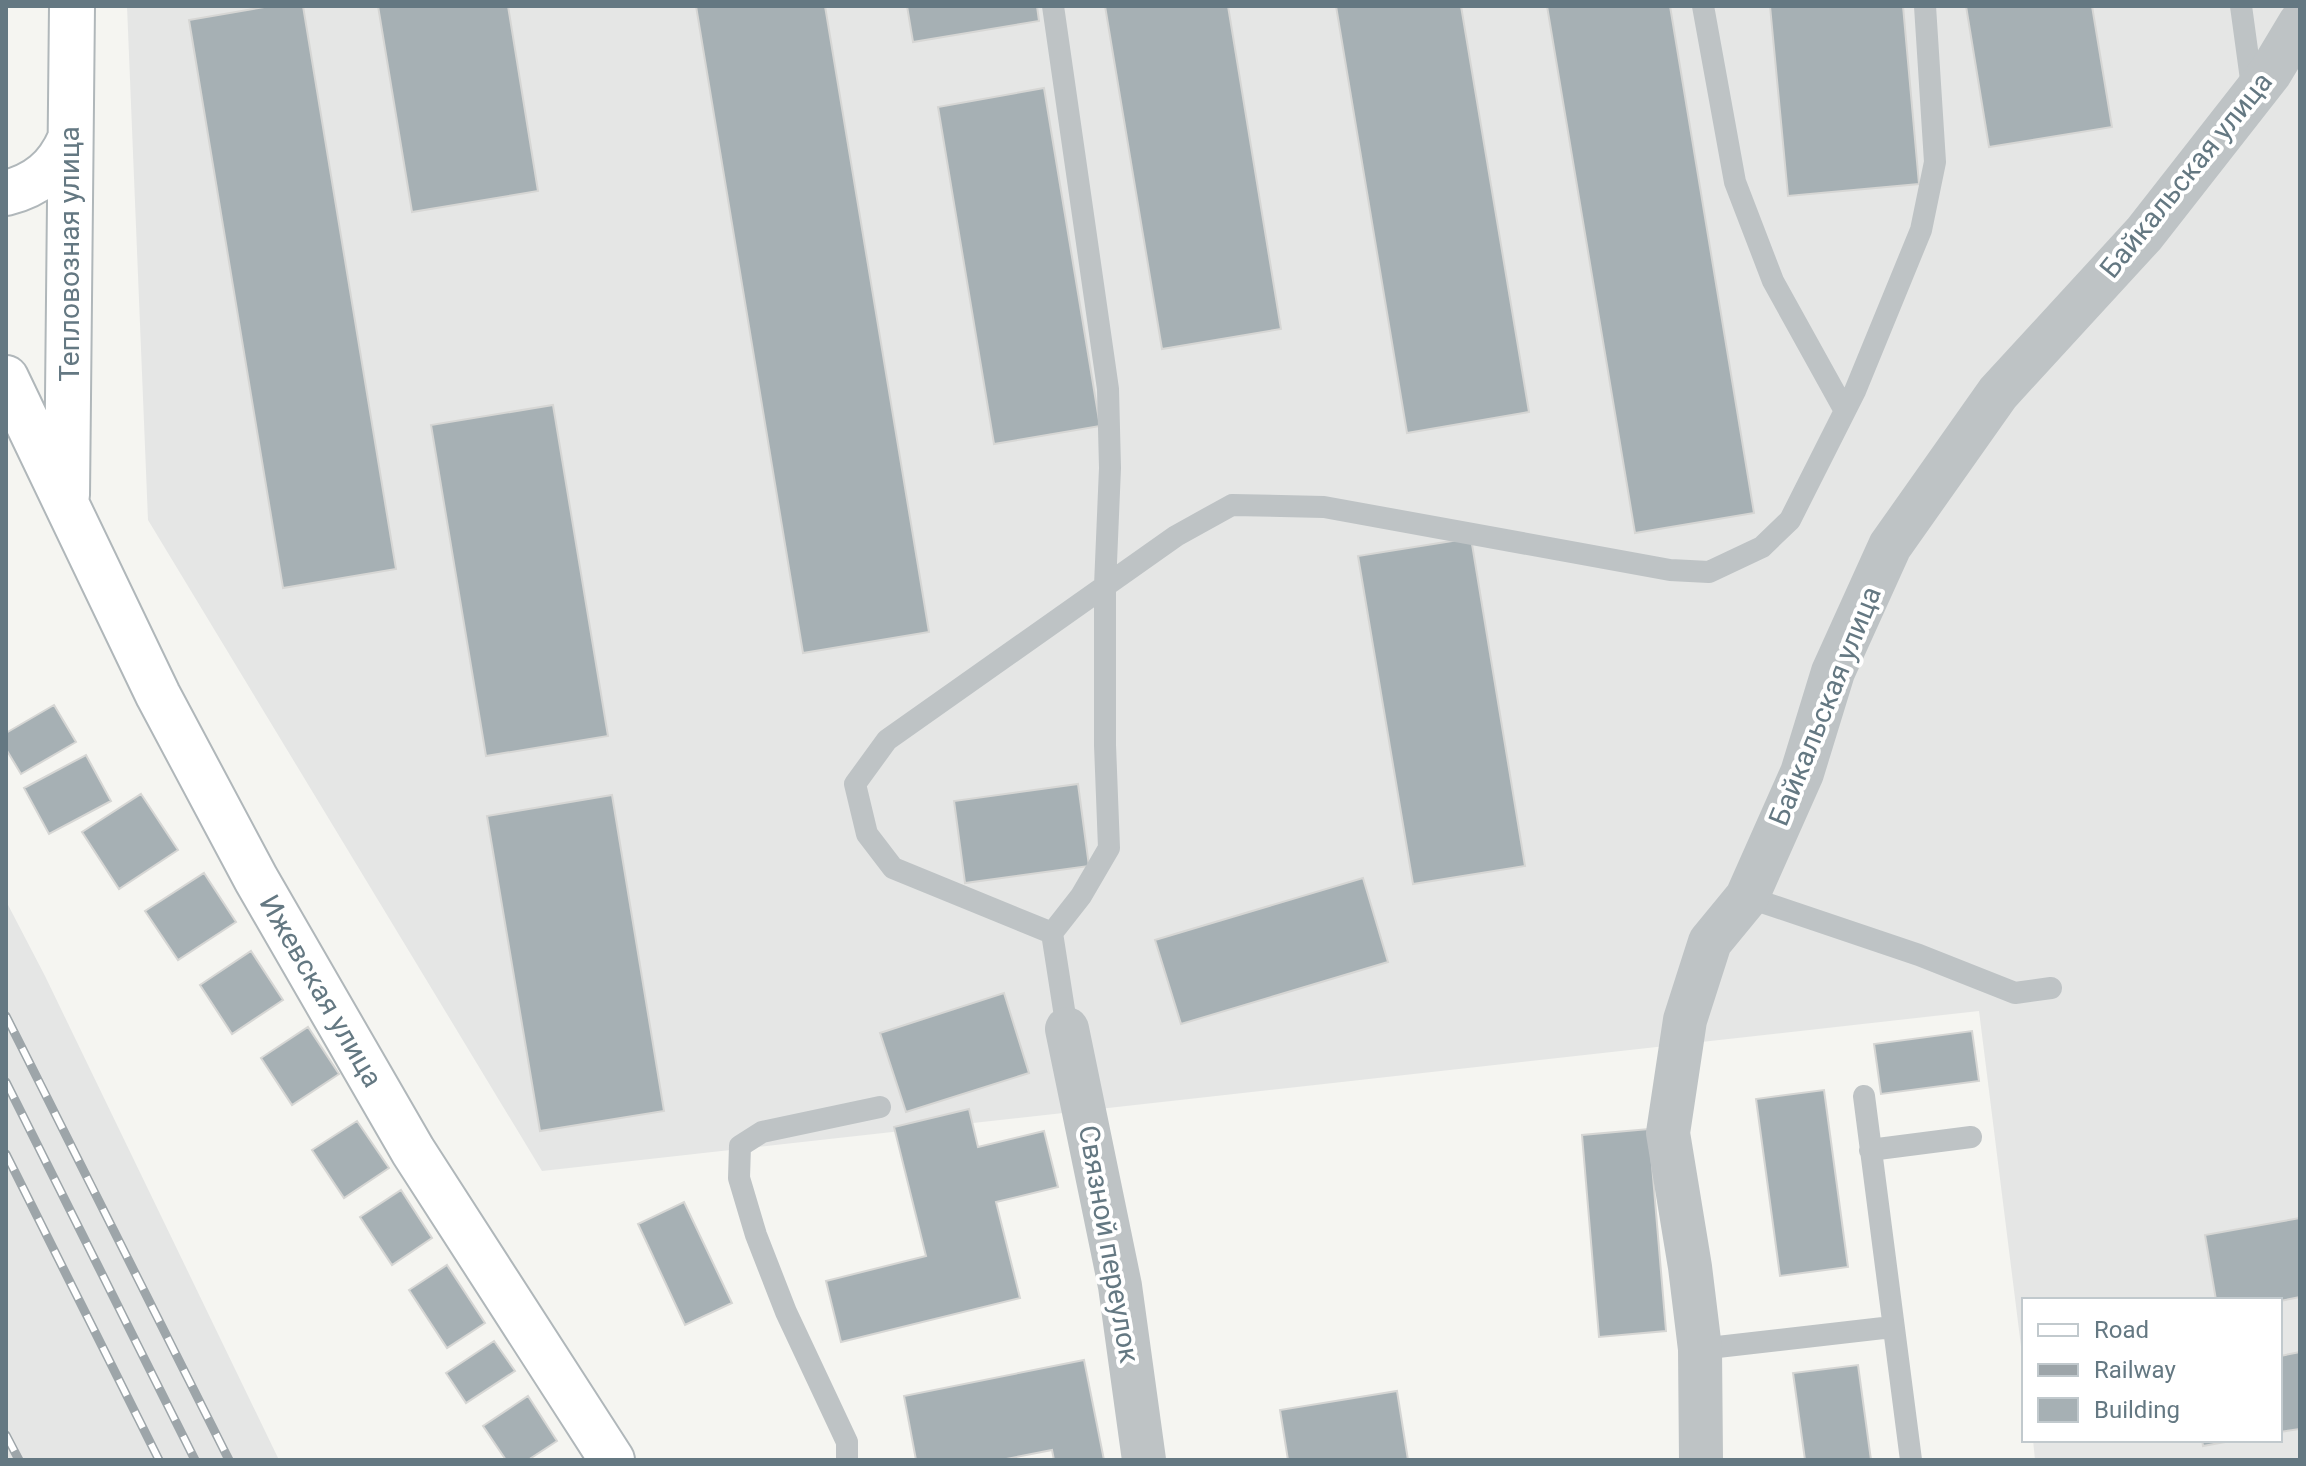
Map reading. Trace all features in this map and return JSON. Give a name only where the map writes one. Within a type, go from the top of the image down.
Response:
[{"type":"street","name":"Тепловозная улица","points":[[67,502],[72,6]]},
{"type":"street","name":"Байкальская улица","points":[[1701,1460],[1700,1349],[1668,1133],[1685,1020],[1710,942],[1747,897],[1802,773],[1833,672],[1890,546],[1998,393],[2144,234],[2270,73],[2300,23]]},
{"type":"street","points":[[6,193],[23,189],[42,178],[61,159],[70,139]]},
{"type":"street","name":"Ижевская улица","points":[[6,378],[158,695],[256,879],[413,1151],[612,1460]]},
{"type":"street","name":"Связной переулок","points":[[1067,1029],[1120,1286],[1144,1460]]},
{"type":"lane","points":[[1053,6],[1108,389],[1110,468],[1105,586],[1105,745],[1109,848],[1081,896],[1052,933],[1067,1029]]},
{"type":"lane","points":[[1703,6],[1735,182],[1773,281],[1845,411]]},
{"type":"lane","points":[[1052,933],[893,868],[867,834],[855,784],[887,740],[1176,536],[1232,505],[1324,507],[1655,567],[1709,572],[1762,547],[1790,520],[1845,411],[1921,230],[1935,162],[1925,6]]},
{"type":"lane","points":[[2241,6],[2253,95]]},
{"type":"lane","points":[[1747,897],[1919,955],[2015,993],[2051,988]]},
{"type":"lane","points":[[1864,1096],[1911,1460]]},
{"type":"lane","points":[[847,1460],[847,1442],[786,1312],[756,1235],[739,1178],[740,1146],[762,1132],[880,1107]]},
{"type":"lane","points":[[1870,1150],[1971,1137]]},
{"type":"lane","points":[[1700,1349],[1892,1327]]},
{"type":"shaded area","points":[[127,6],[2300,6],[2300,1460],[2035,1460],[2033,1442],[2282,1442],[2282,1298],[2022,1298],[2022,1354],[1979,1011],[542,1171],[148,520]]},
{"type":"shaded area","points":[[6,901],[45,976],[279,1460],[6,1460]]},
{"type":"building","points":[[270,6],[303,6],[396,569],[283,588],[189,20]]},
{"type":"building","points":[[378,6],[508,6],[538,191],[412,212]]},
{"type":"building","points":[[696,6],[825,6],[929,632],[803,653]]},
{"type":"building","points":[[907,6],[1037,6],[1039,21],[913,42]]},
{"type":"building","points":[[1105,6],[1228,6],[1281,329],[1162,349]]},
{"type":"building","points":[[1336,6],[1461,6],[1529,412],[1407,433]]},
{"type":"building","points":[[1547,6],[1670,6],[1754,513],[1635,533]]},
{"type":"building","points":[[1770,6],[1903,6],[1919,184],[1788,196]]},
{"type":"building","points":[[1966,6],[2092,6],[2112,127],[1989,147]]},
{"type":"building","points":[[1044,88],[1100,426],[994,444],[938,107]]},
{"type":"building","points":[[553,405],[608,736],[486,756],[431,425]]},
{"type":"building","points":[[1471,538],[1525,866],[1413,884],[1358,556]]},
{"type":"building","points":[[54,705],[76,742],[21,774],[6,749],[6,733]]},
{"type":"building","points":[[86,755],[111,801],[49,834],[24,788]]},
{"type":"building","points":[[1078,784],[1089,866],[965,883],[954,801]]},
{"type":"building","points":[[141,794],[178,850],[119,889],[82,832]]},
{"type":"building","points":[[612,795],[664,1111],[540,1131],[487,816]]},
{"type":"building","points":[[204,873],[236,922],[178,960],[145,911]]},
{"type":"building","points":[[1363,878],[1388,962],[1181,1024],[1155,940]]},
{"type":"building","points":[[251,951],[283,1000],[232,1034],[200,985]]},
{"type":"building","points":[[1004,993],[1029,1073],[906,1112],[880,1033]]},
{"type":"building","points":[[308,1027],[339,1074],[292,1105],[261,1058]]},
{"type":"building","points":[[1972,1031],[1979,1081],[1881,1094],[1874,1044]]},
{"type":"building","points":[[1824,1090],[1848,1267],[1780,1276],[1756,1099]]},
{"type":"building","points":[[969,1109],[978,1147],[1044,1131],[1058,1187],[996,1202],[1020,1298],[841,1342],[826,1281],[926,1256],[894,1127]]},
{"type":"building","points":[[357,1121],[389,1168],[344,1198],[312,1150]]},
{"type":"building","points":[[1649,1129],[1666,1331],[1599,1337],[1582,1135]]},
{"type":"building","points":[[401,1190],[432,1238],[392,1265],[360,1217]]},
{"type":"building","points":[[684,1202],[732,1303],[685,1325],[638,1224]]},
{"type":"building","points":[[2300,1218],[2300,1297],[2282,1301],[2282,1298],[2216,1298],[2205,1235]]},
{"type":"building","points":[[447,1265],[485,1323],[447,1348],[409,1290]]},
{"type":"building","points":[[494,1341],[515,1371],[466,1403],[446,1373]]},
{"type":"building","points":[[2300,1352],[2300,1429],[2282,1432],[2282,1356]]},
{"type":"building","points":[[1084,1360],[1104,1460],[1054,1460],[1052,1450],[1001,1460],[916,1460],[904,1396]]},
{"type":"building","points":[[1858,1365],[1871,1460],[1805,1460],[1793,1373]]},
{"type":"building","points":[[1397,1391],[1408,1460],[1288,1460],[1280,1410]]},
{"type":"building","points":[[528,1396],[557,1441],[528,1460],[506,1460],[483,1426]]},
{"type":"building","points":[[2202,1442],[2225,1442],[2203,1446]]},
{"type":"railway","points":[[6,1016],[229,1460]]},
{"type":"railway","points":[[6,1082],[195,1460]]},
{"type":"railway","points":[[6,1154],[159,1460]]},
{"type":"railway","points":[[6,1435],[19,1460]]}]
